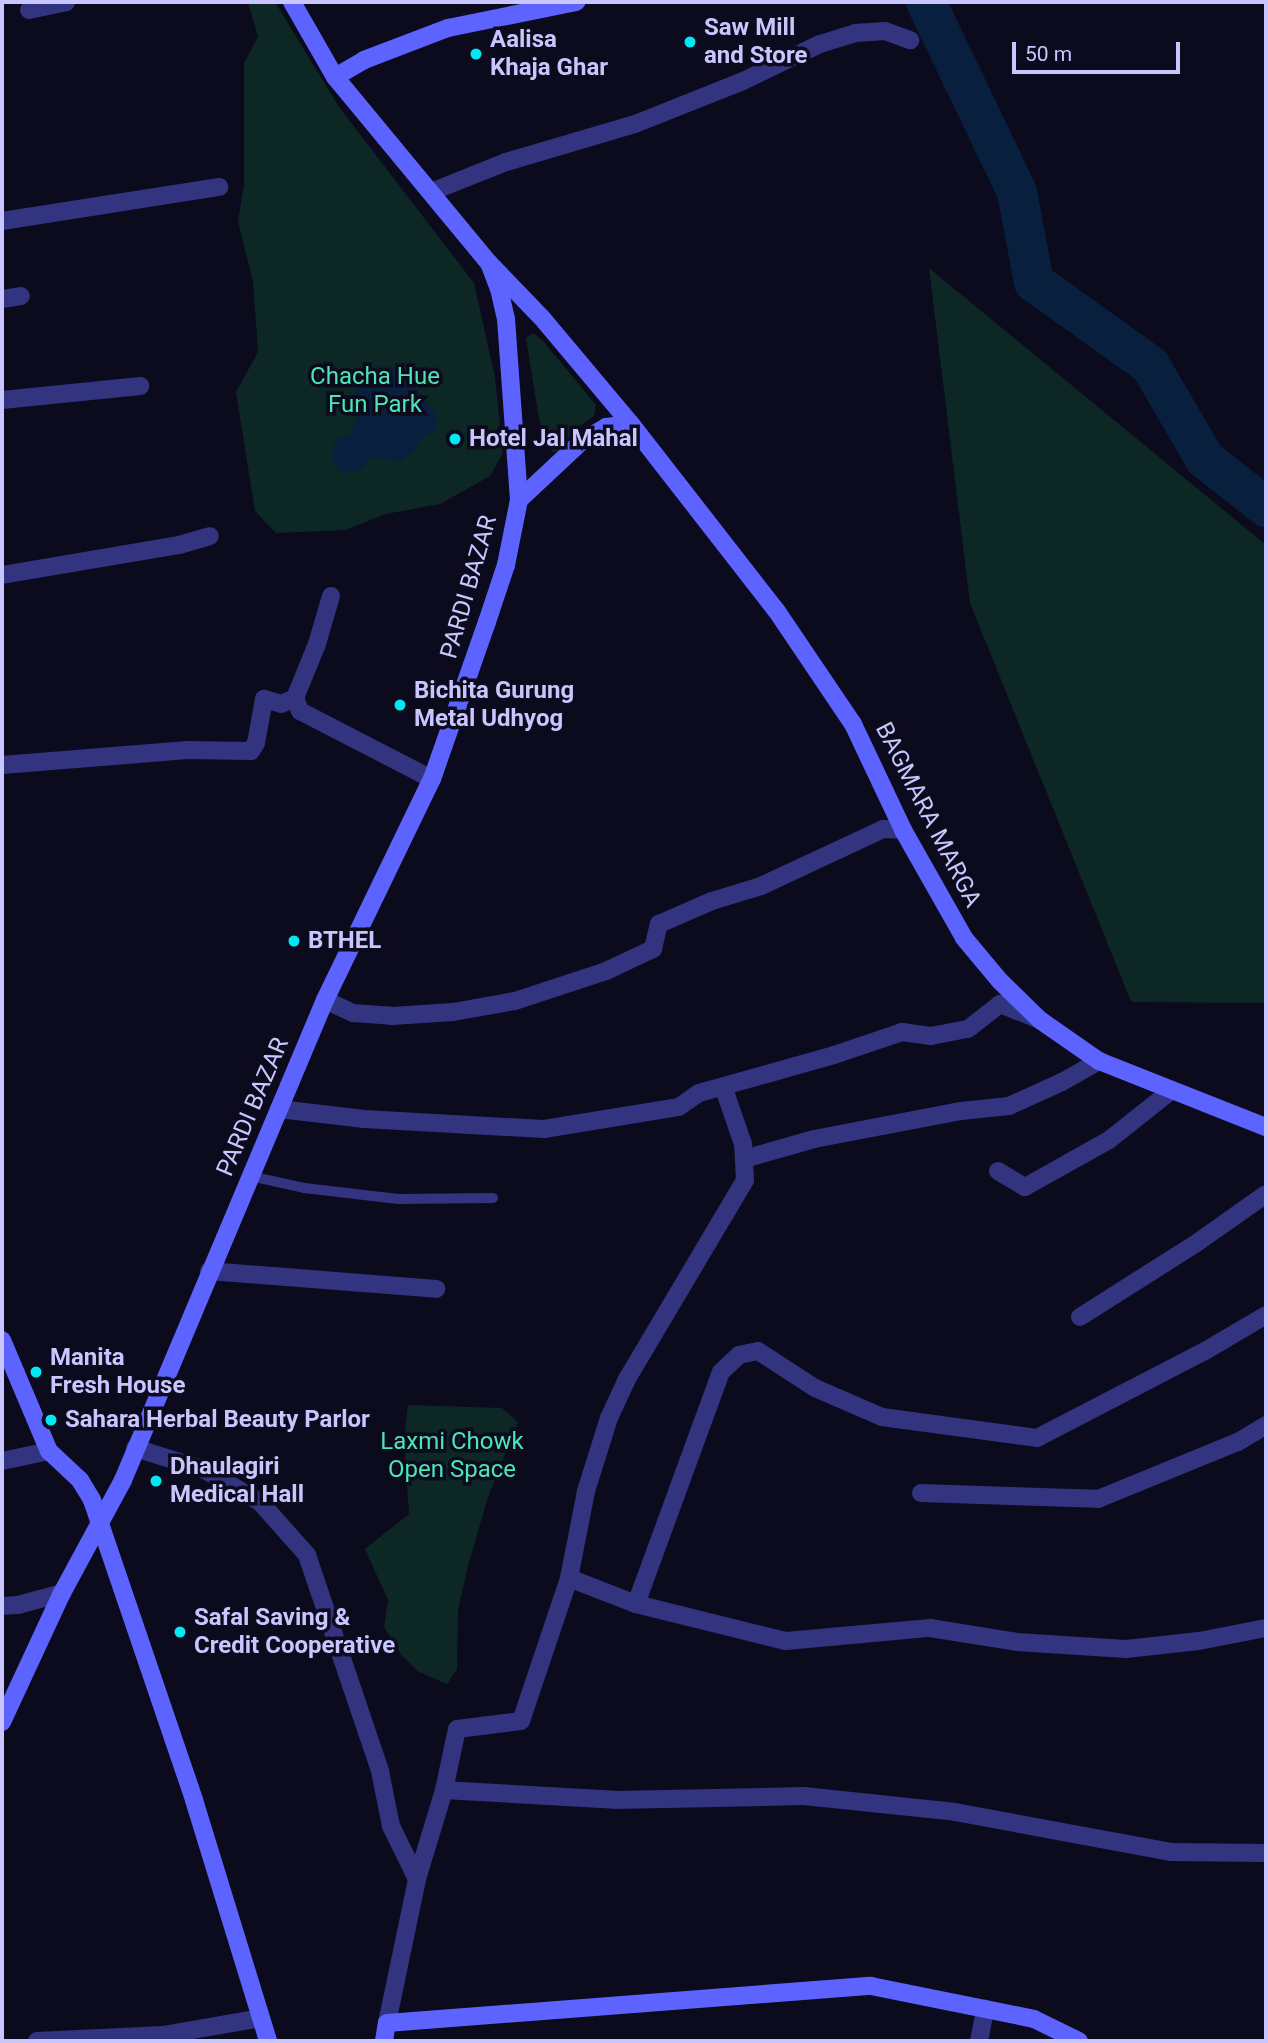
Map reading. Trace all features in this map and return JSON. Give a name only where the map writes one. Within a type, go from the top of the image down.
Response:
[{"type":"main road","name":"BAGMARA MARGA","points":[[292,2],[335,77],[489,263],[542,318],[631,424],[776,610],[853,724],[903,830],[964,938],[1000,981],[1041,1020],[1099,1060],[1266,1128]]},
{"type":"main road","points":[[335,77],[364,60],[448,28],[576,2]]},
{"type":"main road","name":"PARDI BAZAR","points":[[2,1722],[62,1593],[135,1448],[325,1000],[432,779],[506,565],[519,500],[506,319],[489,263]]},
{"type":"main road","name":"PARDI BAZAR","points":[[519,500],[582,441],[606,427],[631,424]]},
{"type":"main road","points":[[2,1340],[49,1451],[80,1480],[100,1522],[194,1800],[268,2041]]},
{"type":"main road","points":[[384,2041],[387,2023],[871,1986],[1034,2019],[1079,2041]]},
{"type":"street","points":[[29,10],[66,2]]},
{"type":"street","points":[[430,192],[517,158],[635,124],[743,81],[820,44],[855,33],[885,31],[910,40]]},
{"type":"street","points":[[2,221],[219,187]]},
{"type":"street","points":[[2,299],[20,296]]},
{"type":"street","points":[[2,400],[141,386]]},
{"type":"street","points":[[2,575],[179,545],[210,536]]},
{"type":"street","points":[[331,596],[317,644],[295,698],[300,711],[432,779]]},
{"type":"street","points":[[2,765],[187,750],[251,751],[256,743],[264,699],[281,704],[295,698]]},
{"type":"street","points":[[325,1000],[353,1013],[392,1016],[453,1012],[515,1001],[606,971],[653,949],[659,923],[712,901],[761,886],[883,829],[903,830]]},
{"type":"street","points":[[279,1109],[364,1119],[544,1129],[679,1107],[699,1093],[834,1055],[902,1032],[932,1036],[968,1029],[1000,1004],[1041,1020]]},
{"type":"street","points":[[744,1159],[814,1139],[961,1111],[1009,1106],[1062,1082],[1099,1060]]},
{"type":"street","points":[[387,2023],[417,1880],[444,1790],[457,1729],[521,1721],[569,1578],[586,1491],[610,1418],[627,1379],[746,1180],[743,1144],[723,1086]]},
{"type":"street","points":[[998,1171],[1025,1187],[1109,1140],[1172,1090]]},
{"type":"street","points":[[1080,1317],[1198,1242],[1266,1194]]},
{"type":"street","points":[[209,1271],[436,1289]]},
{"type":"street","points":[[636,1604],[721,1372],[739,1355],[758,1351],[815,1388],[882,1417],[1037,1438],[1205,1351],[1266,1315]]},
{"type":"street","points":[[921,1493],[1098,1499],[1238,1442],[1266,1425]]},
{"type":"street","points":[[135,1448],[205,1470],[260,1502],[307,1555],[380,1771],[391,1826],[417,1880]]},
{"type":"street","points":[[2,1461],[49,1451]]},
{"type":"street","points":[[569,1578],[636,1604],[786,1641],[930,1628],[1017,1642],[1126,1649],[1199,1641],[1266,1628]]},
{"type":"street","points":[[2,1606],[18,1605],[62,1593]]},
{"type":"street","points":[[444,1790],[615,1800],[804,1796],[955,1811],[1170,1852],[1266,1853]]},
{"type":"street","points":[[979,2041],[985,2009]]},
{"type":"street","points":[[37,2041],[163,2035],[261,2018]]},
{"type":"lane","points":[[250,1176],[304,1188],[398,1199],[493,1198]]},
{"type":"green space","name":"Chacha Hue Fun Park","points":[[248,2],[275,2],[339,107],[474,283],[495,377],[503,453],[490,476],[440,504],[386,514],[345,530],[276,533],[255,511],[236,392],[258,352],[253,282],[238,222],[244,185],[244,63],[258,37]]},
{"type":"green space","points":[[929,268],[1266,545],[1266,1003],[1132,1002],[1130,999],[970,603]]},
{"type":"green space","points":[[533,333],[543,341],[596,405],[594,416],[576,429],[560,450],[554,453],[544,442],[538,413],[526,338]]},
{"type":"green space","name":"Laxmi Chowk Open Space","points":[[408,1405],[502,1408],[518,1422],[488,1497],[468,1566],[458,1610],[457,1669],[447,1684],[419,1672],[402,1656],[384,1627],[388,1600],[365,1549],[409,1514],[404,1440]]},
{"type":"water","points":[[379,366],[392,367],[417,390],[434,411],[437,421],[434,432],[421,439],[417,449],[401,461],[372,457],[361,470],[342,473],[335,465],[332,455],[336,440],[350,435],[357,416],[351,407],[357,380]]},
{"type":"waterway","points":[[926,2],[1017,192],[1034,282],[1150,365],[1205,459],[1266,507]]},
{"type":"place","name":"Saw Mill and Store","points":[[690,42]]},
{"type":"place","name":"Aalisa Khaja Ghar","points":[[476,54]]},
{"type":"place","name":"Hotel Jal Mahal","points":[[455,439]]},
{"type":"place","name":"Bichita Gurung Metal Udhyog","points":[[400,705]]},
{"type":"place","name":"BTHEL","points":[[294,941]]},
{"type":"place","name":"Manita Fresh House","points":[[36,1372]]},
{"type":"place","name":"Sahara Herbal Beauty Parlor","points":[[51,1420]]},
{"type":"place","name":"Dhaulagiri Medical Hall","points":[[156,1481]]},
{"type":"place","name":"Safal Saving & Credit Cooperative","points":[[180,1632]]}]
